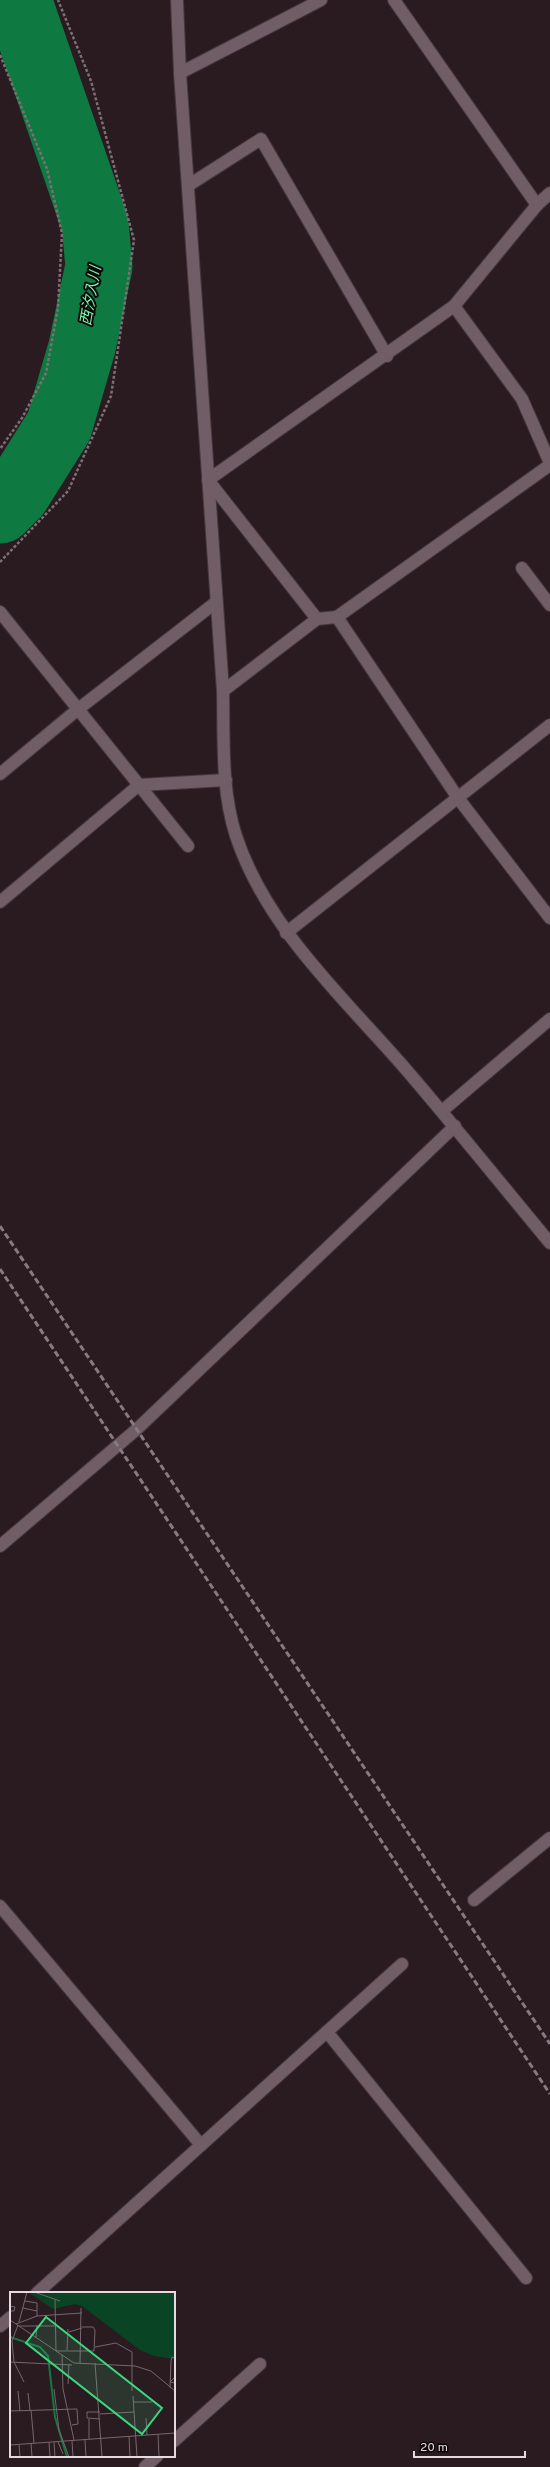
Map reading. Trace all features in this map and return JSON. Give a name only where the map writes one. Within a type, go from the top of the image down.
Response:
[{"type":"street","points":[[177,0],[180,73],[189,185],[223,691],[226,780],[236,836],[253,874],[286,933],[455,1126],[550,1243]]},
{"type":"street","points":[[180,73],[321,0]]},
{"type":"street","points":[[394,0],[537,205]]},
{"type":"street","points":[[189,185],[260,139],[387,356]]},
{"type":"street","points":[[208,480],[387,356],[454,306],[537,205],[550,193]]},
{"type":"street","points":[[223,691],[317,619],[337,617],[550,464],[522,399],[454,306]]},
{"type":"street","points":[[208,480],[317,619]]},
{"type":"street","points":[[522,568],[550,605]]},
{"type":"street","points":[[0,774],[77,710],[216,603]]},
{"type":"street","points":[[0,612],[77,710],[188,846]]},
{"type":"street","points":[[337,617],[458,798],[550,918]]},
{"type":"street","points":[[286,933],[550,725]]},
{"type":"street","points":[[0,902],[139,786],[226,780]]},
{"type":"street","points":[[442,1111],[550,1020]]},
{"type":"street","points":[[0,1546],[136,1429],[455,1126]]},
{"type":"street","points":[[474,1900],[550,1838]]},
{"type":"street","points":[[0,1906],[201,2145]]},
{"type":"street","points":[[38,2292],[402,1964]]},
{"type":"street","points":[[327,2032],[526,2278]]},
{"type":"street","points":[[0,2326],[10,2318]]},
{"type":"street","points":[[175,2440],[260,2364]]},
{"type":"street","points":[[145,2467],[156,2457]]},
{"type":"path","points":[[0,562],[68,491],[111,396],[134,240],[91,81],[58,0]]},
{"type":"path","points":[[0,55],[47,169],[62,233],[58,308],[46,373],[22,418],[0,449]]},
{"type":"waterway","name":"西汐入川","points":[[0,510],[17,493],[59,426],[82,347],[99,266],[95,224],[18,0]]},
{"type":"railway","points":[[0,1226],[550,2044]]},
{"type":"railway","points":[[0,1269],[550,2094]]}]
